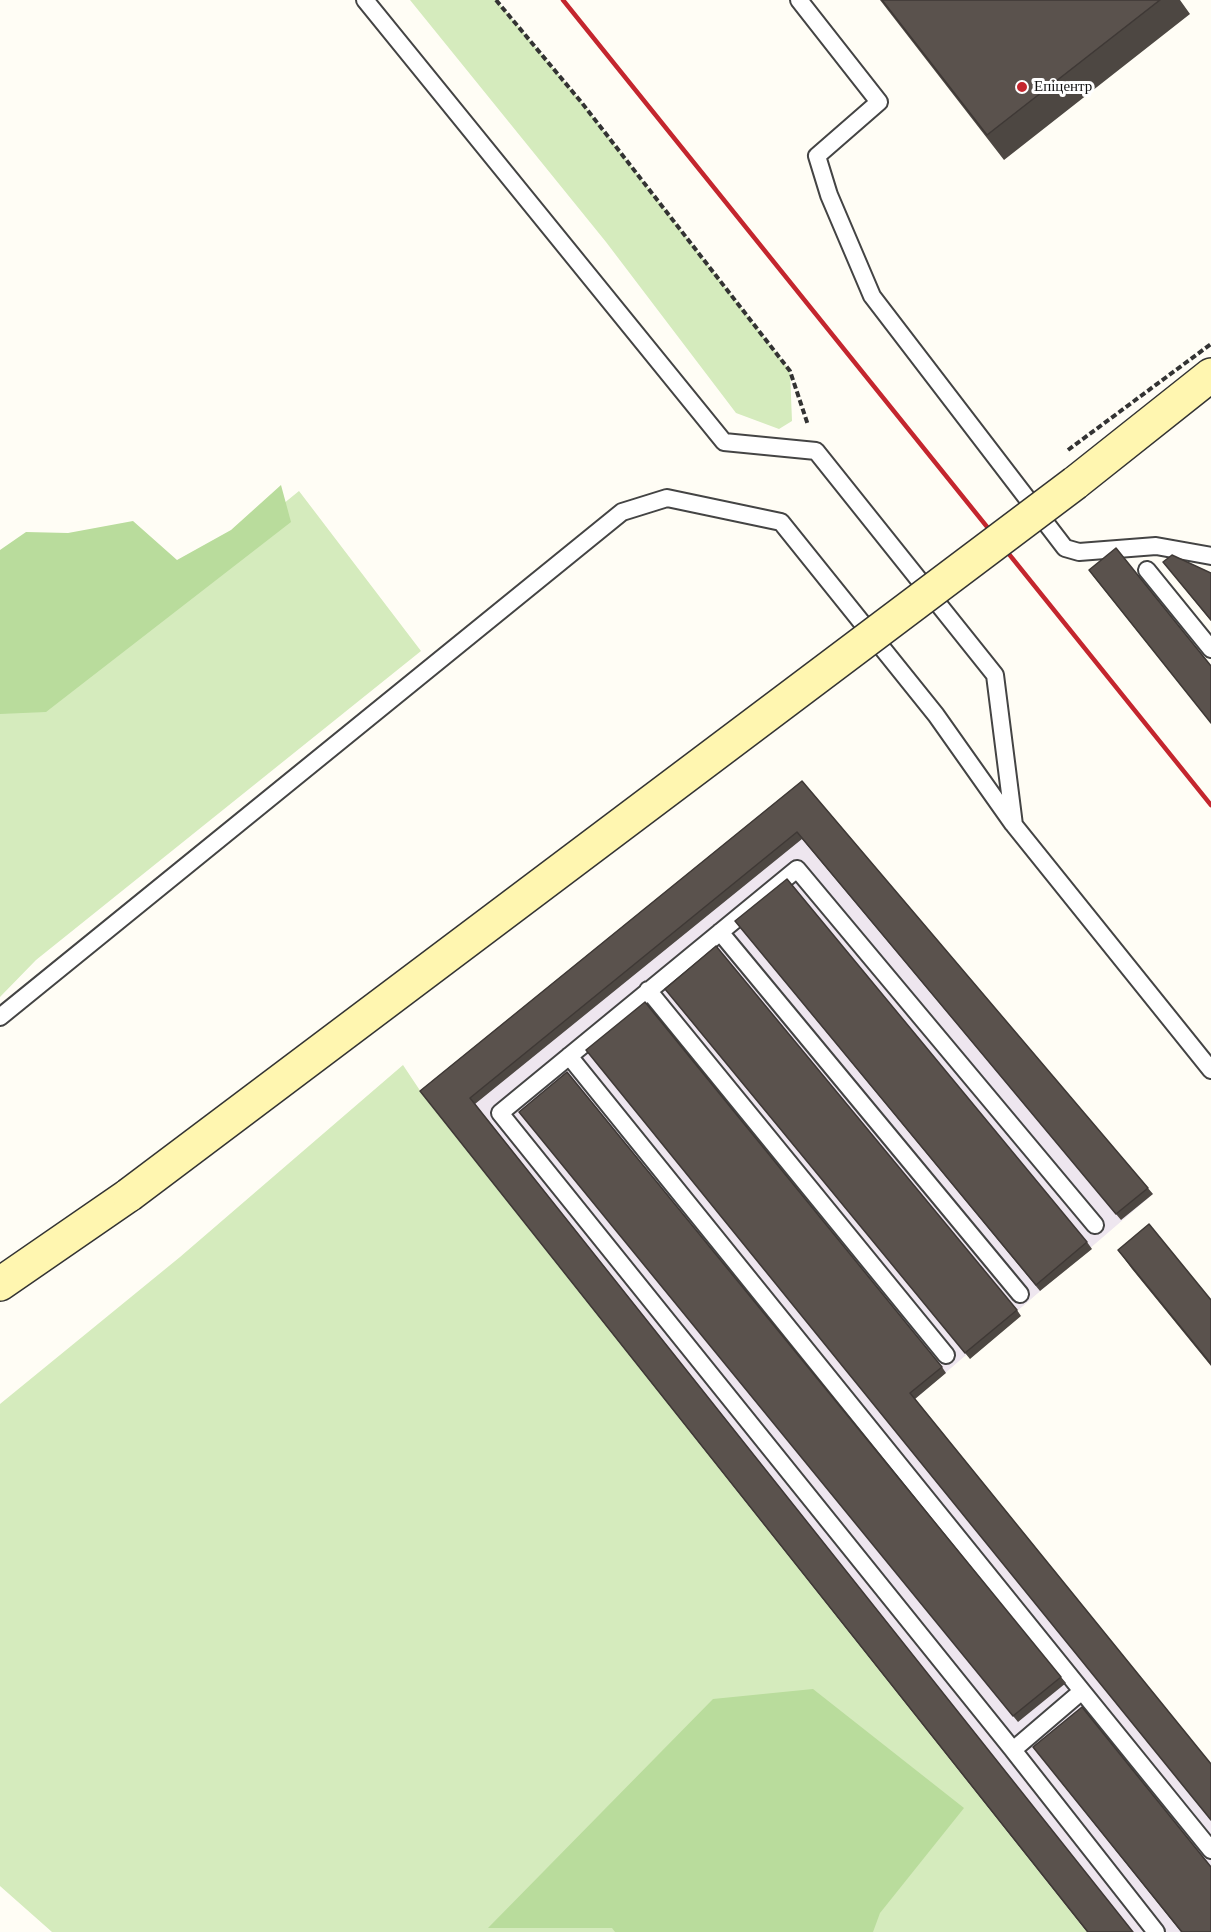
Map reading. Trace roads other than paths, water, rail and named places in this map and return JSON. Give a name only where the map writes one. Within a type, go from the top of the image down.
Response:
[{"type":"street","points":[[0,1284],[129,1195],[1065,490],[1211,375]]},
{"type":"lane","points":[[365,0],[724,442],[816,451],[995,675],[1014,825]]},
{"type":"lane","points":[[799,0],[879,102],[817,156],[829,195],[872,296],[1065,548],[1079,552],[1156,546],[1211,556]]},
{"type":"lane","points":[[0,1017],[622,512],[667,498],[782,522],[936,715],[1014,825],[1211,1070]]},
{"type":"lane","points":[[1147,570],[1211,649]]},
{"type":"lane","points":[[1095,1226],[797,869],[500,1113],[1156,1932]]},
{"type":"lane","points":[[720,932],[1020,1294]]},
{"type":"lane","points":[[648,990],[946,1355]]},
{"type":"lane","points":[[569,1056],[1211,1850]]},
{"type":"lane","points":[[1012,1750],[1082,1691]]},
{"type":"railway","points":[[563,0],[1211,805]]},
{"type":"place","name":"Епіцентр","points":[[1022,87]]}]
